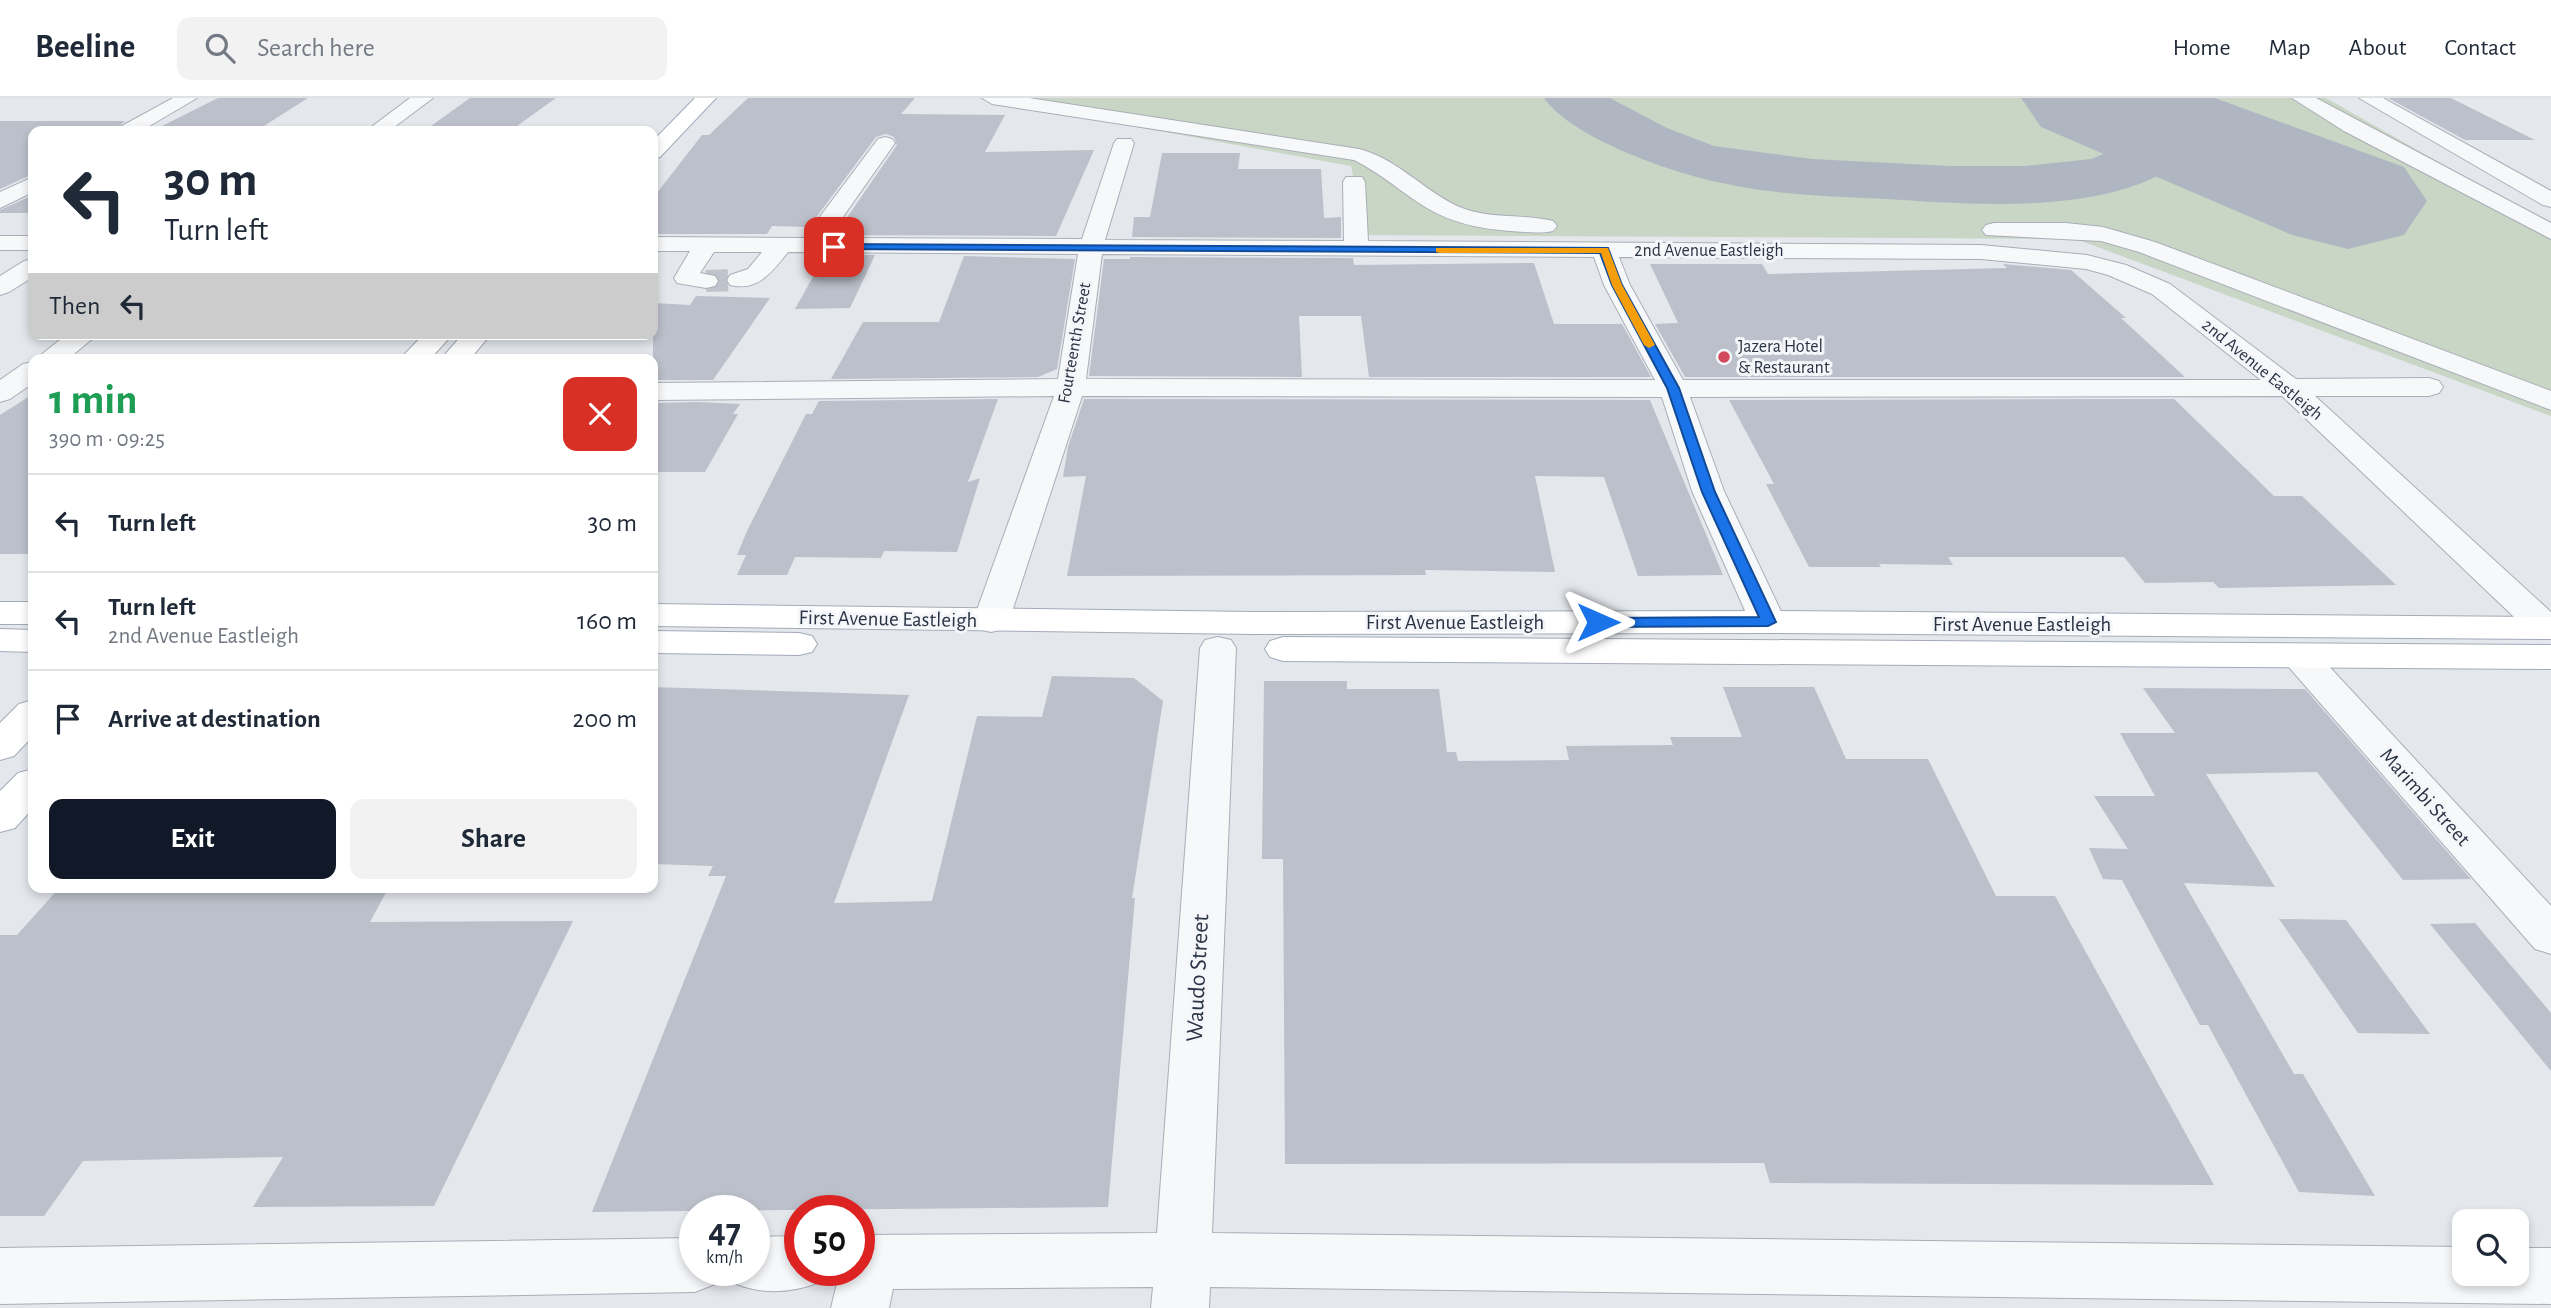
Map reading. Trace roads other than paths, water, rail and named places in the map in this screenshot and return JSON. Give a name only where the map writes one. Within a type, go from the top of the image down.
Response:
[{"type":"main road","points":[[654,126],[683,98]]},
{"type":"main road","points":[[658,148],[706,98]]},
{"type":"main road","points":[[420,354],[434,340]]},
{"type":"main road","points":[[460,354],[473,340]]},
{"type":"main road","points":[[0,613],[28,613]]},
{"type":"main road","name":"First Avenue Eastleigh","points":[[658,615],[991,621],[1768,622],[2550,637]]},
{"type":"main road","name":"First Avenue Eastleigh","points":[[658,642],[2300,657],[2550,637]]},
{"type":"main road","points":[[0,640],[28,641]]},
{"type":"main road","points":[[0,746],[28,718]]},
{"type":"main road","points":[[0,817],[28,788]]},
{"type":"street","points":[[136,126],[187,98]]},
{"type":"street","points":[[383,126],[424,98]]},
{"type":"street","points":[[992,98],[1359,155],[1380,163],[1448,210],[1500,225],[1563,226]]},
{"type":"street","points":[[2302,98],[2351,127],[2551,232]]},
{"type":"street","points":[[2369,98],[2544,196]]},
{"type":"street","name":"Fourteenth Street","points":[[991,621],[1071,387],[1091,248],[1124,143]]},
{"type":"street","points":[[809,247],[884,144]]},
{"type":"street","points":[[1354,182],[1356,250]]},
{"type":"street","points":[[0,201],[28,186]]},
{"type":"street","points":[[1971,229],[2066,230],[2103,234],[2147,247],[2551,401]]},
{"type":"street","points":[[0,243],[28,243]]},
{"type":"street","name":"2nd Avenue Eastleigh","points":[[658,244],[1981,252],[2087,262],[2117,270],[2161,289],[2289,388],[2550,637]]},
{"type":"street","points":[[706,245],[686,278],[706,281]]},
{"type":"street","points":[[739,280],[757,274],[780,246]]},
{"type":"street","points":[[1604,250],[1617,285],[1673,388],[1708,492],[1768,622]]},
{"type":"street","points":[[0,286],[28,269]]},
{"type":"street","points":[[57,354],[77,340]]},
{"type":"street","points":[[0,393],[28,373]]},
{"type":"street","points":[[658,392],[1071,387],[1971,390],[2429,387]]},
{"type":"street","name":"Waudo Street","points":[[1181,1284],[1218,648]]},
{"type":"street","name":"Marimbi Street","points":[[2300,657],[2551,936]]},
{"type":"street","points":[[0,1276],[679,1265]]},
{"type":"street","points":[[875,1277],[1181,1284],[2551,1276]]},
{"type":"tunnel","points":[[706,281],[739,280]]},
{"type":"place","name":"Jazera Hotel & Restaurant","points":[[1724,357]]}]
